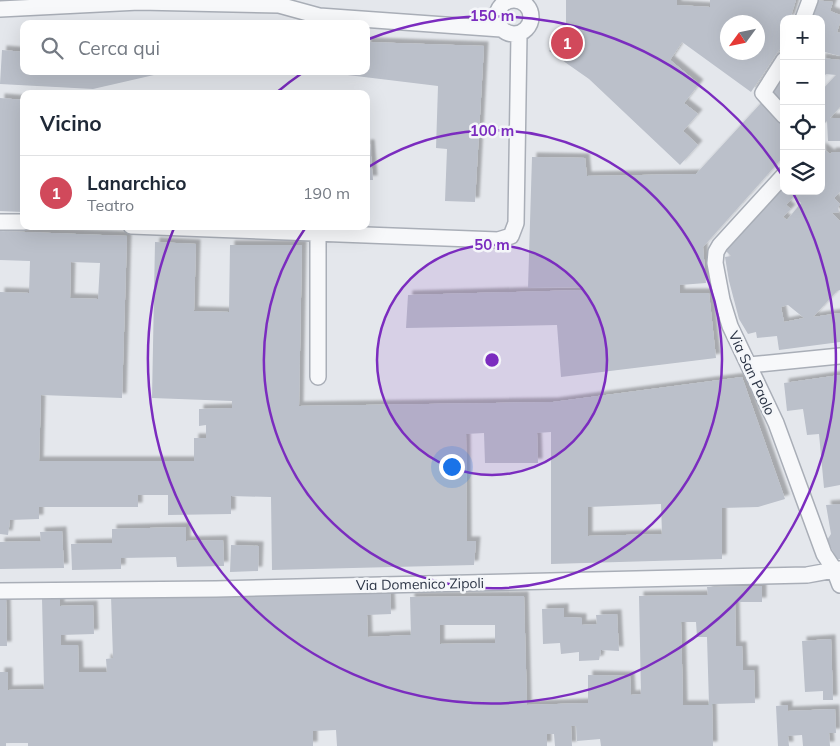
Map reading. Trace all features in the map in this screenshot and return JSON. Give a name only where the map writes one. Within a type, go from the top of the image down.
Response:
[{"type":"street","points":[[0,8],[139,2],[279,6],[319,16],[501,29],[510,34],[519,34],[529,25],[531,5],[514,0],[505,3],[499,10],[498,22],[501,29]]},
{"type":"street","points":[[804,15],[810,0]]},
{"type":"street","points":[[238,230],[498,240],[511,236],[516,223],[519,34]]},
{"type":"street","points":[[780,66],[763,93],[780,112]]},
{"type":"street","name":"Via San Paolo","points":[[780,179],[720,246],[715,257],[722,300],[730,326],[750,364],[776,423],[824,554],[837,569],[840,586]]},
{"type":"street","points":[[0,222],[20,222]]},
{"type":"street","points":[[318,233],[318,377]]},
{"type":"street","points":[[750,364],[840,356]]},
{"type":"street","name":"Via Domenico Zipoli","points":[[0,591],[216,589],[807,575],[837,569]]},
{"type":"building","points":[[566,0],[677,0],[677,5],[710,7],[710,0],[796,0],[791,15],[780,15],[780,48],[751,92],[682,42],[670,60],[699,84],[684,103],[698,114],[683,131],[698,145],[680,165],[589,79],[549,51],[566,29]]},
{"type":"building","points":[[815,0],[833,2],[830,11],[840,15],[837,32],[840,33],[840,56],[825,52],[825,15],[810,15]]},
{"type":"building","points":[[370,42],[484,46],[475,202],[445,201],[447,149],[436,148],[438,86],[348,75],[370,75]]},
{"type":"building","points":[[2,50],[20,52],[20,75],[154,75],[93,89],[0,84]]},
{"type":"building","points":[[825,58],[840,60],[840,107],[830,118],[840,118],[840,141],[828,141],[827,121],[825,123],[825,87],[836,75],[825,75]]},
{"type":"building","points":[[780,78],[780,101],[771,92]]},
{"type":"building","points":[[0,98],[20,100],[20,212],[0,211]]},
{"type":"building","points":[[762,102],[780,118],[780,160],[703,247],[706,283],[680,285],[680,293],[709,293],[716,358],[561,377],[557,325],[406,328],[408,295],[583,290],[583,287],[528,288],[532,157],[585,158],[587,176],[696,174]]},
{"type":"building","points":[[370,144],[373,180],[370,180]]},
{"type":"building","points":[[825,150],[830,154],[832,152],[840,152],[840,192],[834,198],[840,204],[839,212],[832,213],[840,221],[840,290],[813,317],[840,313],[840,342],[779,350],[777,336],[757,338],[756,332],[748,334],[739,319],[729,281],[725,257],[731,256],[724,249],[780,188],[780,195],[825,195]],"holes":[[[794,196],[801,203],[787,220],[783,217],[791,209],[786,205]],[[788,305],[804,318],[784,322],[781,307]]]},
{"type":"building","points":[[0,231],[127,236],[122,398],[41,395],[39,461],[194,461],[194,438],[206,438],[206,425],[199,426],[199,409],[232,408],[232,401],[152,398],[155,242],[196,244],[194,311],[229,312],[230,245],[302,245],[299,406],[553,402],[742,377],[785,499],[758,507],[722,508],[722,559],[551,564],[551,432],[537,433],[538,463],[485,463],[484,433],[466,434],[467,541],[476,541],[474,565],[272,570],[271,497],[231,496],[231,514],[168,515],[168,495],[138,495],[138,507],[39,507],[39,519],[10,520],[8,535],[0,534],[0,292],[29,293],[30,261],[0,260]],"holes":[[[71,262],[100,263],[98,299],[70,298]],[[661,504],[662,534],[588,536],[588,507]]]},
{"type":"building","points":[[840,375],[840,485],[824,488],[819,434],[807,435],[803,409],[787,411],[784,383]]},
{"type":"building","points":[[840,504],[840,559],[837,559],[827,540],[831,534],[826,505]]},
{"type":"building","points":[[186,527],[186,541],[223,540],[224,566],[177,567],[176,557],[121,558],[121,569],[72,570],[71,544],[112,543],[112,529]]},
{"type":"building","points":[[62,531],[64,568],[0,569],[0,542],[41,541],[40,532]]},
{"type":"building","points":[[231,545],[259,546],[258,571],[230,572]]},
{"type":"building","points":[[762,586],[762,602],[735,602],[736,646],[742,646],[743,670],[754,670],[755,703],[712,704],[713,746],[601,746],[600,739],[577,741],[576,726],[571,726],[572,746],[555,746],[554,734],[547,734],[547,746],[337,746],[336,730],[313,731],[313,746],[28,746],[28,743],[6,743],[6,746],[0,746],[0,672],[8,672],[8,690],[44,689],[42,598],[60,598],[60,606],[93,605],[94,634],[61,635],[61,645],[78,645],[79,672],[107,672],[106,659],[113,658],[111,596],[390,590],[391,614],[367,615],[368,637],[411,635],[410,597],[524,596],[527,705],[588,703],[588,675],[630,676],[631,695],[641,694],[639,596],[708,595],[707,587]],"holes":[[[681,622],[696,622],[697,637],[707,637],[709,705],[683,705]],[[440,625],[495,625],[495,643],[440,644]]]},
{"type":"building","points":[[0,599],[6,599],[7,646],[0,646]]},
{"type":"building","points":[[564,608],[564,617],[582,618],[582,625],[597,624],[596,615],[617,614],[619,651],[601,650],[599,660],[579,661],[579,652],[561,654],[560,643],[543,644],[542,609]]},
{"type":"building","points":[[831,639],[833,700],[823,700],[823,691],[805,692],[802,641]]},
{"type":"building","points":[[788,705],[788,711],[835,709],[836,733],[829,733],[830,746],[803,746],[802,735],[788,736],[789,746],[778,746],[776,706]]},
{"type":"place","name":"Lanarchico","points":[[567,43]]}]
